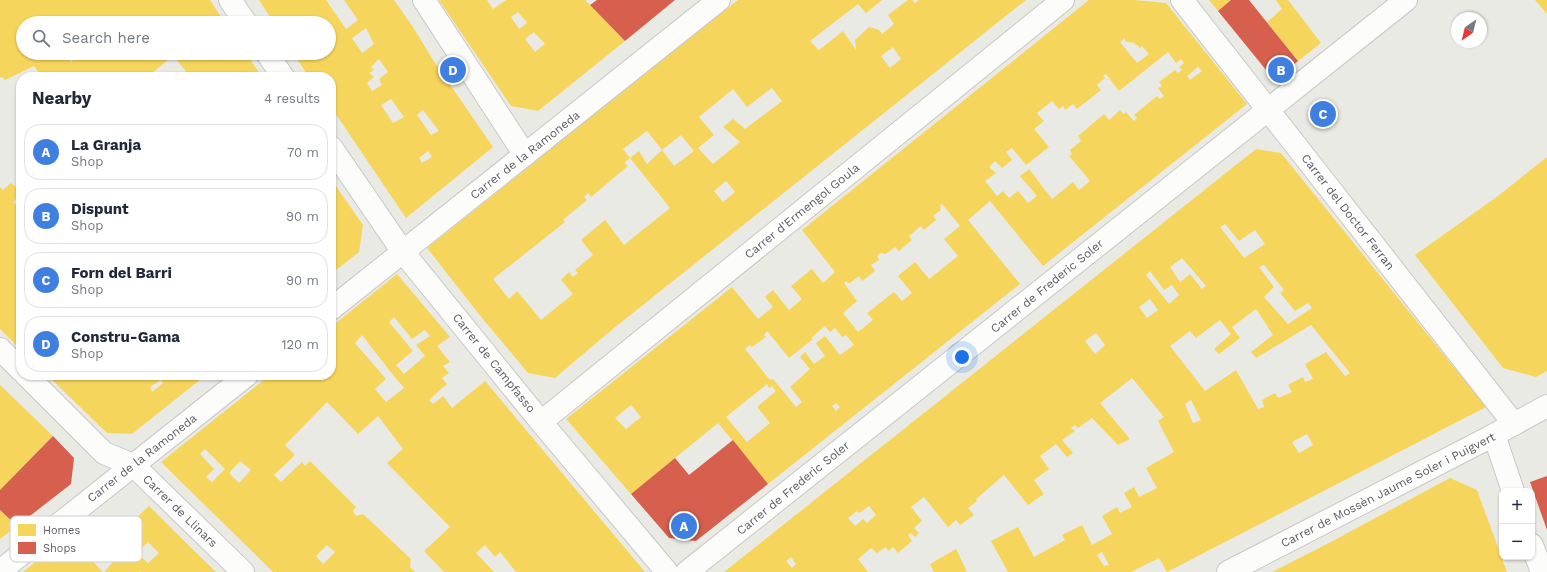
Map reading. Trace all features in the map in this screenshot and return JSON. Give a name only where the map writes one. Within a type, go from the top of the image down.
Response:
[{"type":"street","points":[[230,0],[241,16]]},
{"type":"street","points":[[424,0],[525,154]]},
{"type":"street","name":"Carrer de la Ramoneda","points":[[336,305],[719,0]]},
{"type":"street","name":"Carrer d'Ermengol Goula","points":[[541,422],[1063,0]]},
{"type":"street","name":"Carrer del Doctor Ferran","points":[[1182,0],[1514,424]]},
{"type":"street","name":"Carrer de Frederic Soler","points":[[687,572],[1406,0]]},
{"type":"street","points":[[272,60],[280,72]]},
{"type":"street","name":"Carrer de Campfasso","points":[[336,154],[403,252],[541,422],[667,572]]},
{"type":"street","points":[[0,349],[16,365]]},
{"type":"street","name":"Carrer de Llinars","points":[[31,380],[104,452],[133,465],[243,572]]},
{"type":"street","name":"Carrer de la Ramoneda","points":[[69,516],[241,380]]},
{"type":"street","name":"Carrer de Mossèn Jaume Soler i Puigvert","points":[[1228,572],[1494,436],[1547,406]]},
{"type":"street","points":[[1494,436],[1512,488]]},
{"type":"street","points":[[1535,552],[1542,572]]},
{"type":"street","name":"Carrer de la Ramoneda","points":[[0,571],[11,562]]},
{"type":"building: Homes","points":[[0,0],[210,0],[220,16],[16,16],[16,60],[70,60],[71,62],[73,60],[168,60],[153,72],[38,72],[34,66],[22,72],[16,72],[16,75],[5,80],[2,77],[0,78]]},
{"type":"building: Homes","points":[[259,0],[326,0],[346,29],[358,20],[344,0],[394,0],[493,147],[406,218],[336,114],[336,72],[306,72],[298,60],[336,60],[336,16],[269,16]],"holes":[[[366,28],[374,44],[362,53],[352,38]],[[379,59],[388,72],[379,79],[382,85],[372,91],[367,83],[374,77],[369,73],[374,70],[371,67]],[[391,99],[404,117],[393,123],[381,105]],[[423,110],[439,131],[431,135],[417,115]],[[428,151],[432,157],[422,163],[419,158]]]},
{"type":"building: Homes","points":[[439,0],[487,0],[493,9],[506,0],[585,0],[625,41],[538,111],[511,106]],"holes":[[[518,12],[527,23],[519,29],[511,17]],[[534,32],[545,44],[535,52],[525,39]]]},
{"type":"building: Homes","points":[[738,0],[882,0],[866,13],[858,4],[810,41],[819,50],[843,31],[856,50],[855,40],[869,27],[879,30],[882,34],[894,24],[888,15],[908,0],[912,0],[915,3],[919,0],[1026,0],[614,328],[555,378],[528,373],[482,318],[427,248]],"holes":[[[893,47],[901,59],[890,68],[881,56]],[[772,88],[782,101],[745,129],[733,119],[723,127],[740,142],[713,164],[698,148],[714,135],[699,117],[733,89],[747,107]],[[647,131],[662,150],[647,164],[639,151],[630,158],[623,149]],[[681,135],[694,151],[674,166],[662,150]],[[630,158],[670,208],[624,245],[605,220],[581,240],[593,255],[575,270],[578,273],[573,277],[569,272],[561,280],[573,294],[541,320],[517,291],[509,299],[493,279],[565,222],[563,220],[587,200],[584,197],[588,193],[591,197],[628,166],[624,163]],[[726,181],[735,192],[723,202],[714,191]]]},
{"type":"building: Homes","points":[[1089,0],[1134,0],[1166,3],[1247,104],[1043,266],[990,201],[968,220],[1020,284],[768,484],[718,423],[631,494],[566,419],[732,287],[758,319],[773,307],[765,297],[773,290],[789,310],[802,299],[791,286],[812,269],[823,283],[835,272],[802,230]],"holes":[[[1125,38],[1125,41],[1134,43],[1140,48],[1142,46],[1149,54],[1137,63],[1120,42]],[[1168,52],[1176,63],[1181,59],[1184,63],[1179,67],[1182,70],[1178,73],[1175,70],[1159,82],[1162,86],[1158,88],[1164,96],[1160,99],[1157,96],[1134,115],[1137,118],[1134,121],[1126,112],[1123,114],[1120,110],[1109,120],[1104,114],[1078,136],[1081,141],[1070,150],[1072,154],[1069,156],[1090,181],[1079,190],[1073,182],[1052,199],[1029,169],[1020,176],[1037,196],[1028,203],[1018,191],[1009,198],[1003,191],[997,196],[985,181],[996,173],[989,167],[995,161],[1002,168],[1012,160],[1006,152],[1012,148],[1026,165],[1049,147],[1034,129],[1044,121],[1037,113],[1052,101],[1059,109],[1063,106],[1065,110],[1073,104],[1077,109],[1101,90],[1097,85],[1105,78],[1103,76],[1106,74],[1119,91]],[[1198,67],[1202,71],[1190,80],[1187,76]],[[942,204],[960,226],[944,239],[958,256],[929,279],[915,262],[898,276],[912,293],[902,301],[894,292],[867,313],[873,320],[858,332],[843,313],[857,301],[844,283],[846,281],[850,283],[859,276],[862,281],[875,271],[871,265],[879,260],[877,256],[879,254],[886,254],[895,247],[899,251],[912,240],[909,236],[921,226],[924,230],[936,220],[933,216],[941,210],[940,205]],[[825,326],[830,332],[835,328],[842,337],[846,335],[854,345],[840,355],[825,336],[816,343],[825,356],[814,364],[805,352],[800,357],[810,369],[790,387],[802,402],[796,407],[773,379],[770,380],[745,349],[750,345],[752,347],[766,337],[764,335],[767,331],[789,358],[813,339],[811,338]],[[767,384],[769,388],[772,386],[776,391],[757,407],[770,423],[747,442],[726,417]],[[836,403],[840,407],[836,411],[832,406]],[[631,405],[641,417],[626,429],[615,418]]]},
{"type":"building: Homes","points":[[1209,0],[1231,0],[1218,11]]},
{"type":"building: Homes","points":[[1276,0],[1288,0],[1321,43],[1298,61],[1267,22],[1282,9]]},
{"type":"building: Homes","points":[[1535,0],[1547,0],[1547,14]]},
{"type":"building: Homes","points":[[176,60],[251,60],[259,72],[185,72],[186,71]]},
{"type":"building: Homes","points":[[1256,149],[1281,153],[1486,407],[1167,572],[1159,558],[1131,572],[1008,572],[991,541],[1018,527],[1034,557],[1065,540],[1062,535],[1082,525],[1092,545],[1112,534],[1102,516],[1117,507],[1120,513],[1132,507],[1124,493],[1134,487],[1139,497],[1157,488],[1146,468],[1174,452],[1158,421],[1164,417],[1132,378],[1100,403],[1130,439],[1118,445],[1092,418],[1078,428],[1075,425],[1071,428],[1075,431],[1062,440],[1073,453],[1067,457],[1056,444],[1040,456],[1049,469],[1034,480],[1044,494],[1028,505],[1004,475],[976,499],[977,501],[968,508],[974,515],[960,525],[956,520],[948,527],[924,497],[911,507],[922,521],[914,528],[919,533],[915,537],[911,533],[908,535],[912,541],[898,553],[893,547],[888,551],[886,547],[877,553],[871,548],[858,559],[868,572],[724,572]],"holes":[[[1225,224],[1239,241],[1255,230],[1265,244],[1244,258],[1220,227]],[[1182,258],[1206,286],[1202,289],[1190,274],[1180,282],[1170,267]],[[1264,265],[1284,290],[1280,293],[1295,311],[1308,303],[1312,308],[1288,324],[1264,297],[1274,287],[1259,267]],[[1150,271],[1164,290],[1172,285],[1179,295],[1169,304],[1146,275]],[[1150,299],[1158,310],[1147,318],[1139,307]],[[1256,309],[1273,335],[1251,352],[1256,358],[1311,325],[1350,373],[1345,376],[1326,352],[1305,364],[1313,379],[1305,382],[1303,377],[1288,385],[1292,392],[1278,398],[1275,393],[1262,400],[1264,407],[1258,409],[1236,370],[1205,391],[1170,346],[1190,331],[1196,338],[1220,320],[1231,334],[1214,349],[1219,354],[1240,338],[1232,327]],[[1096,333],[1105,345],[1095,354],[1085,341]],[[1191,400],[1201,420],[1193,423],[1185,404]],[[1307,434],[1313,445],[1299,453],[1292,442]],[[869,506],[876,515],[867,523],[863,519],[855,526],[848,518],[857,511],[859,513]],[[1102,552],[1109,565],[1104,566],[1097,555]],[[791,557],[796,564],[792,568],[786,561]]]},
{"type":"building: Homes","points":[[1547,157],[1547,371],[1536,377],[1503,368],[1415,255],[1498,196]]},
{"type":"building: Homes","points":[[11,183],[16,187],[16,199],[13,202],[16,205],[16,345],[0,329],[0,187],[3,190]]},
{"type":"building: Homes","points":[[336,186],[363,225],[359,252],[336,270]]},
{"type":"building: Homes","points":[[397,274],[450,337],[437,346],[450,362],[443,366],[449,373],[442,378],[447,384],[429,400],[433,404],[443,396],[452,408],[485,381],[645,572],[516,572],[500,552],[495,557],[485,545],[476,553],[494,572],[444,572],[424,551],[450,527],[387,463],[403,449],[378,416],[358,434],[327,402],[285,445],[295,455],[274,475],[281,482],[302,462],[305,466],[310,461],[356,507],[353,511],[356,516],[363,514],[411,559],[410,567],[415,572],[273,572],[161,462],[264,380],[336,380],[336,323]],"holes":[[[394,317],[412,339],[425,330],[430,336],[416,345],[425,356],[404,374],[396,365],[413,351],[389,322]],[[362,335],[404,388],[386,402],[375,389],[386,379],[355,343]],[[205,449],[225,469],[212,482],[206,477],[214,469],[200,454]],[[240,461],[251,470],[239,483],[229,473]],[[327,545],[335,552],[323,564],[316,556]]]},
{"type":"building: Homes","points":[[52,380],[161,380],[200,380],[132,434],[107,433]],"holes":[[[161,380],[163,383],[152,392],[150,387]]]},
{"type":"building: Homes","points":[[0,385],[53,436],[0,490]]},
{"type":"building: Homes","points":[[1450,478],[1477,490],[1499,550],[1499,560],[1503,560],[1507,572],[1272,572]]},
{"type":"building: Homes","points":[[149,506],[216,572],[140,571],[104,572],[113,562],[142,562],[142,558],[148,563],[159,553],[148,542],[142,548],[142,516],[138,516]]},
{"type":"building: Homes","points":[[0,510],[10,519],[10,531],[0,539]]},
{"type":"building: Homes","points":[[956,549],[967,572],[934,572],[930,564]]},
{"type":"building: Homes","points":[[36,562],[93,562],[103,572],[23,572]]},
{"type":"building: Shops","points":[[597,0],[675,0],[625,41],[590,5]]},
{"type":"building: Shops","points":[[1231,0],[1249,0],[1298,61],[1275,81],[1218,11]]},
{"type":"building: Shops","points":[[53,436],[74,458],[71,484],[30,516],[10,516],[10,519],[0,510],[0,490]]},
{"type":"building: Shops","points":[[733,440],[768,484],[696,541],[669,538],[631,494],[675,458],[689,475]]},
{"type":"building: Shops","points":[[1547,476],[1547,530],[1535,496],[1535,488],[1532,488],[1530,482]]},
{"type":"place","name":"Constru-Gama","points":[[453,70]]},
{"type":"place","name":"Dispunt","points":[[1281,70]]},
{"type":"place","name":"Forn del Barri","points":[[1323,114]]},
{"type":"place","name":"La Granja","points":[[684,526]]}]
